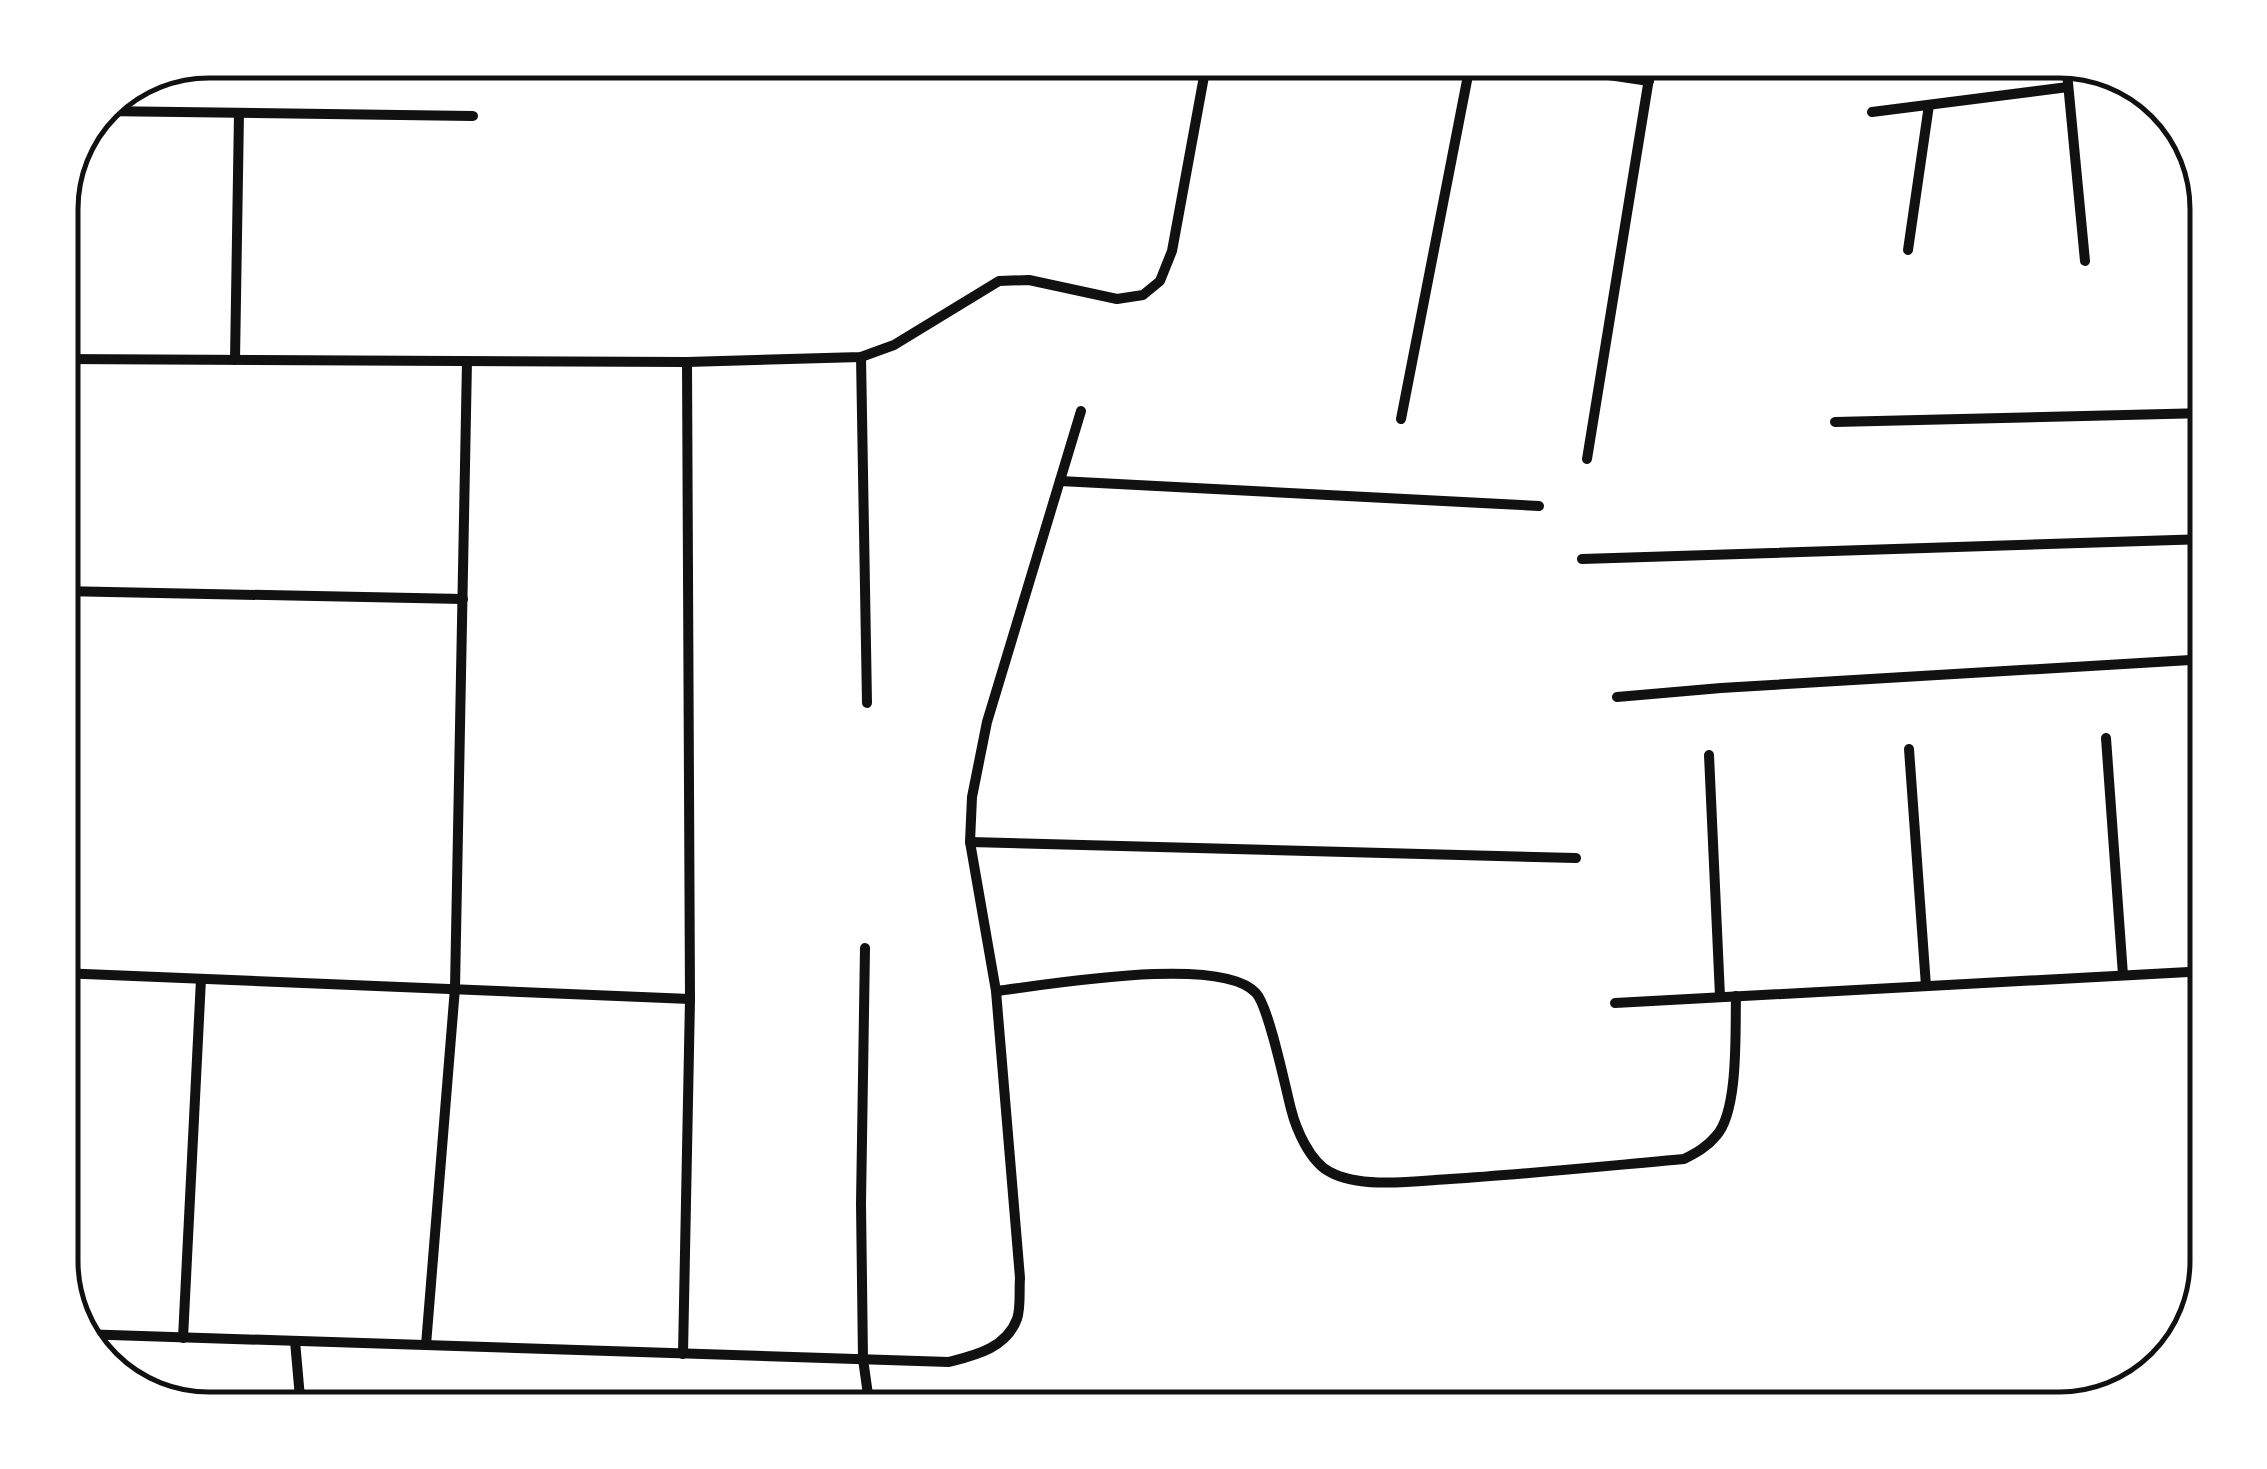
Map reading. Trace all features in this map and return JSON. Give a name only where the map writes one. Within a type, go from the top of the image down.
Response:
[{"type":"street","points":[[78,359],[687,362],[861,357],[894,345],[1000,282],[1028,280],[1117,299],[1143,295],[1160,282],[1172,251],[1204,78]]},
{"type":"street","points":[[1402,420],[1467,78]]},
{"type":"street","points":[[1628,78],[1648,81]]},
{"type":"street","points":[[1587,460],[1649,78]]},
{"type":"street","points":[[2067,79],[2085,260]]},
{"type":"street","points":[[1872,112],[2068,88]]},
{"type":"street","points":[[1908,250],[1929,105]]},
{"type":"street","points":[[120,112],[473,116]]},
{"type":"street","points":[[235,360],[239,113]]},
{"type":"street","points":[[861,357],[868,703]]},
{"type":"street","points":[[426,1345],[455,988],[467,361]]},
{"type":"street","points":[[683,1354],[690,999],[687,362]]},
{"type":"street","points":[[101,1335],[950,1362],[979,1355],[1004,1340],[1018,1318],[1020,1278],[996,992],[970,842],[972,797],[987,722],[1082,411]]},
{"type":"street","points":[[1835,422],[2190,412]]},
{"type":"street","points":[[1060,481],[1539,506]]},
{"type":"street","points":[[1582,558],[2190,540]]},
{"type":"street","points":[[78,591],[462,598]]},
{"type":"street","points":[[1617,697],[2190,660]]},
{"type":"street","points":[[2106,738],[2124,976]]},
{"type":"street","points":[[1909,750],[1926,986]]},
{"type":"street","points":[[1709,755],[1720,996]]},
{"type":"street","points":[[970,842],[1576,858]]},
{"type":"street","points":[[865,948],[860,1204],[863,1359],[868,1392]]},
{"type":"street","points":[[1615,1002],[2190,972]]},
{"type":"street","points":[[996,992],[1126,976],[1203,974],[1238,982],[1256,993],[1266,1010],[1293,1118],[1312,1155],[1328,1172],[1395,1182],[1684,1159],[1698,1152],[1718,1134],[1726,1117],[1734,1079],[1736,996]]},
{"type":"street","points":[[78,975],[690,999]]},
{"type":"street","points":[[183,1338],[201,978]]},
{"type":"street","points":[[295,1341],[300,1392]]}]
